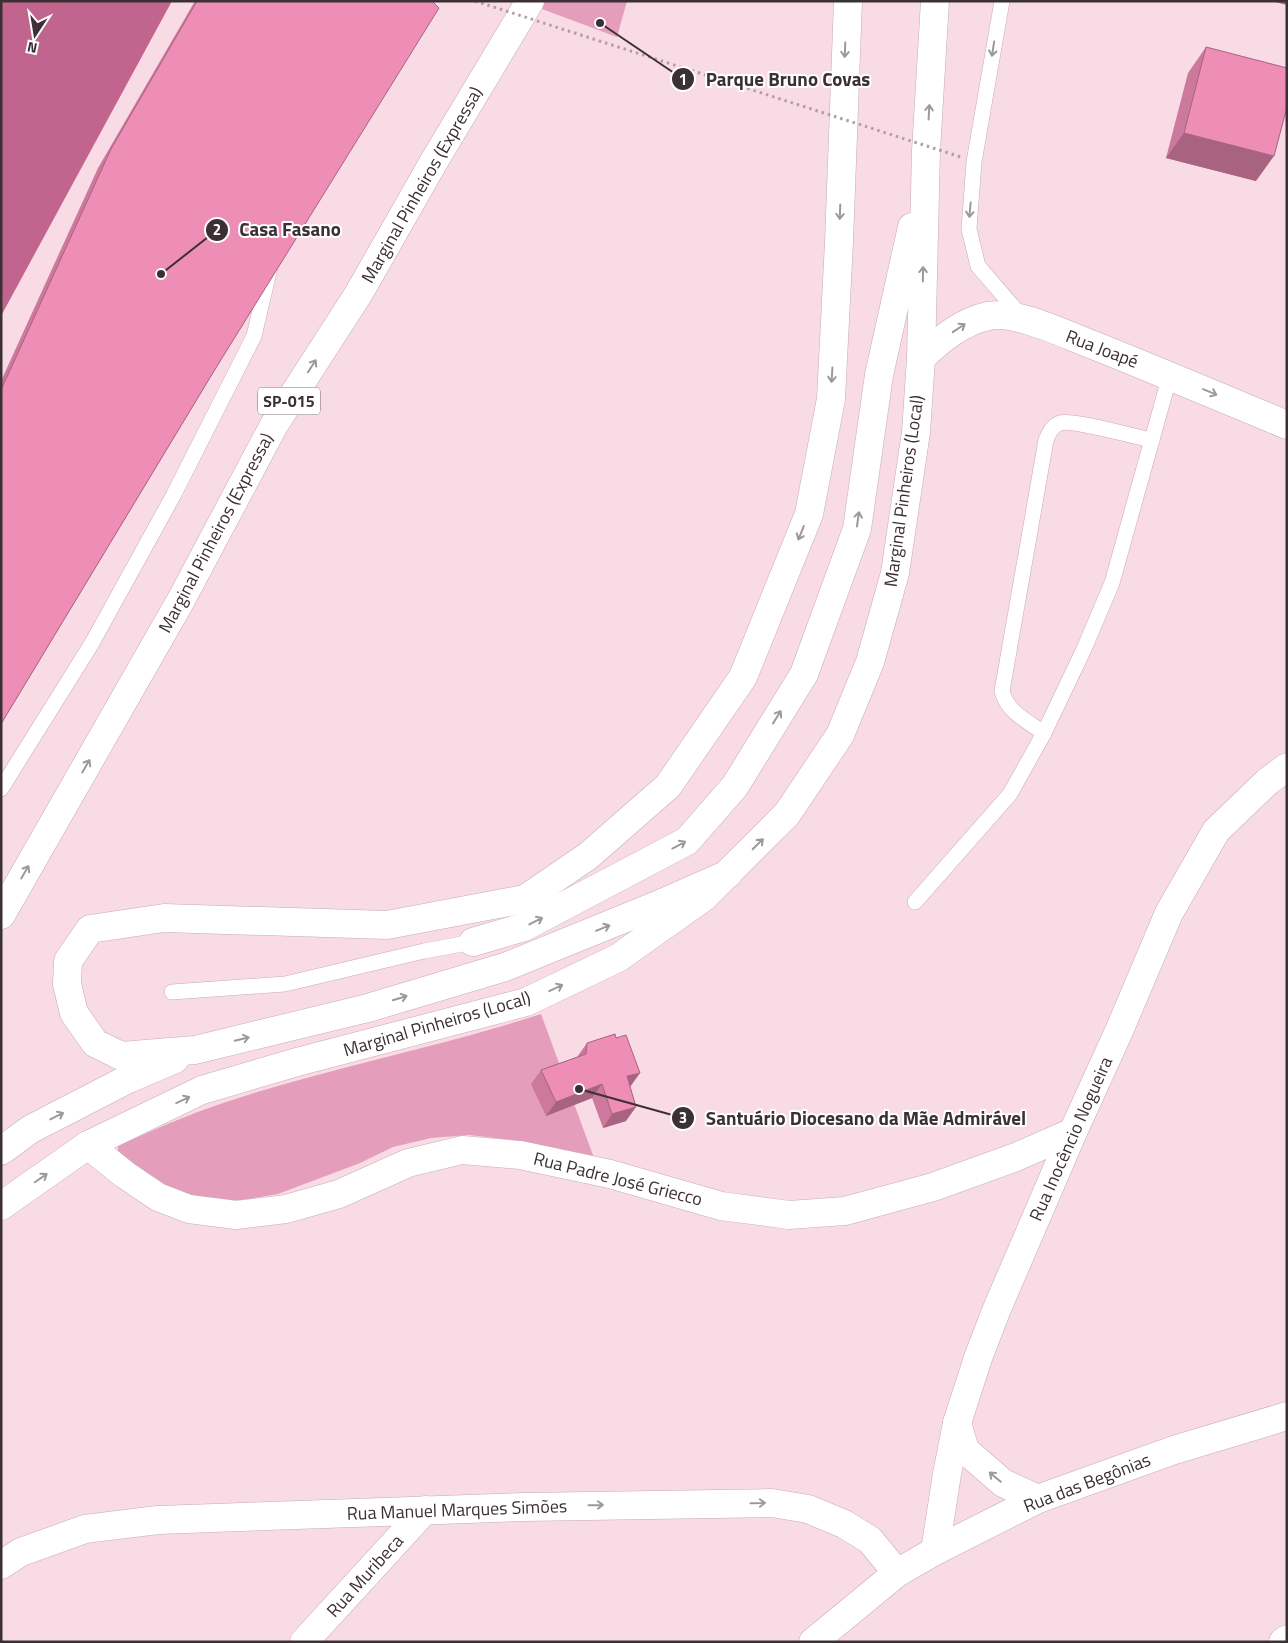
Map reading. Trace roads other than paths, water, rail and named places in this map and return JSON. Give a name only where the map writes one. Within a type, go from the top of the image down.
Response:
[{"type":"main road","name":"Marginal Pinheiros (Expressa)","points":[[1,914],[181,600],[274,425],[358,293],[530,1]]},
{"type":"main road","points":[[505,45],[540,1]]},
{"type":"main road","points":[[473,942],[524,899],[588,856],[668,786],[743,677],[809,514],[831,398],[848,1]]},
{"type":"main road","name":"Marginal Pinheiros (Local)","points":[[1,1206],[88,1145],[202,1090],[297,1062],[526,1002],[618,958],[704,898],[787,814],[840,735],[870,662],[895,573],[916,432],[921,358],[926,165],[935,1]]},
{"type":"main road","points":[[473,942],[524,927],[687,841],[735,786],[804,674],[857,530],[879,375],[926,165]]},
{"type":"main road","name":"Rua Joapé","points":[[921,358],[940,341],[967,323],[990,316],[1023,318],[1170,375],[1287,425]]},
{"type":"main road","name":"Rua Inocêncio Nogueira","points":[[935,1551],[946,1474],[957,1423],[978,1358],[996,1311],[1169,913],[1216,832],[1267,782],[1287,767]]},
{"type":"main road","points":[[524,899],[386,925],[164,918],[90,929],[68,961],[67,984],[74,1013],[96,1044],[121,1056],[195,1050],[368,1008],[505,966],[655,906],[728,874]]},
{"type":"main road","points":[[1,1151],[31,1129],[128,1079],[195,1050]]},
{"type":"main road","name":"Rua Padre José Griecco","points":[[88,1145],[124,1174],[158,1197],[189,1209],[236,1215],[286,1209],[339,1194],[408,1164],[462,1150],[520,1155],[610,1174],[721,1206],[789,1215],[845,1211],[933,1187],[1016,1157],[1073,1132]]},
{"type":"main road","name":"Rua das Begônias","points":[[813,1642],[897,1573],[935,1551],[1038,1500],[1174,1450],[1287,1416]]},
{"type":"main road","points":[[957,1423],[964,1450],[1003,1483],[1038,1500]]},
{"type":"main road","name":"Rua Manuel Marques Simões","points":[[1,1565],[21,1552],[85,1529],[158,1520],[525,1507],[772,1503],[808,1508],[844,1524],[870,1540],[897,1573]]},
{"type":"main road","name":"Rua Muribeca","points":[[304,1642],[425,1510]]},
{"type":"main road","points":[[1282,1642],[1287,1638]]},
{"type":"lane","points":[[1002,1],[974,162],[969,229],[978,266],[1023,318]]},
{"type":"lane","points":[[1,789],[92,643],[173,496],[254,336],[274,254]]},
{"type":"lane","points":[[915,902],[1010,794],[1044,733],[1084,649],[1112,583],[1170,375]]},
{"type":"lane","points":[[1044,733],[1015,714],[1004,701],[1002,691],[1046,440],[1051,428],[1062,422],[1087,425],[1152,440]]},
{"type":"lane","points":[[172,992],[285,984],[424,951],[473,942]]},
{"type":"place","name":"Parque Bruno Covas","points":[[600,23]]},
{"type":"place","name":"Casa Fasano","points":[[161,274]]},
{"type":"place","name":"Santuário Diocesano da Mãe Admirável","points":[[579,1089]]}]
